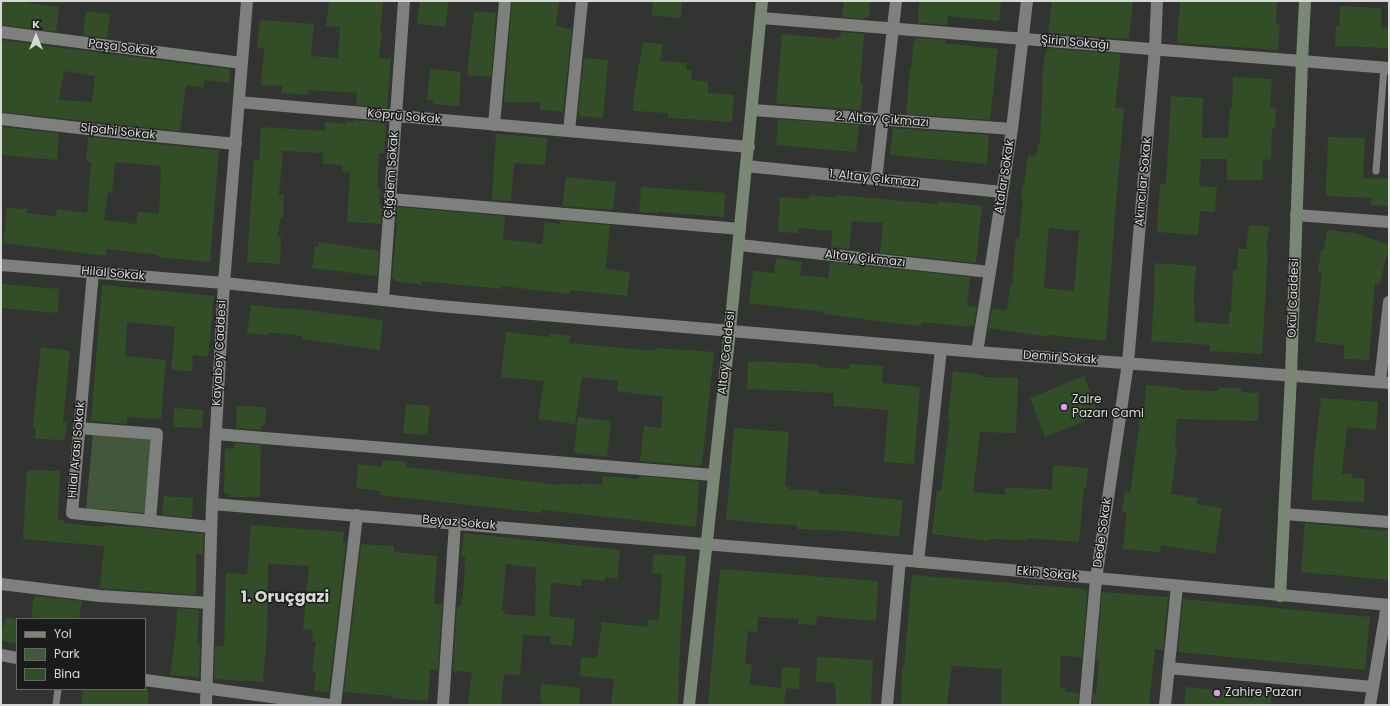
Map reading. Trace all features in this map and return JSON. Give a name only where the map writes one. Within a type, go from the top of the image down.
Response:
[{"type":"main road","name":"Altay Caddesi","points":[[689,705],[749,147],[762,1]]},
{"type":"main road","name":"Okul Caddesi","points":[[1280,596],[1291,376],[1305,1]]},
{"type":"street","name":"Kayabey Caddesi","points":[[206,705],[211,527],[224,283],[247,1]]},
{"type":"street","name":"Çiğdem Sokak","points":[[383,300],[404,1]]},
{"type":"street","points":[[494,125],[505,1]]},
{"type":"street","points":[[569,131],[582,1]]},
{"type":"street","points":[[876,180],[896,1]]},
{"type":"street","name":"Atalar Sokak","points":[[977,352],[1012,129],[1027,1]]},
{"type":"street","name":"Akıncılar Sokak","points":[[1128,363],[1155,49],[1157,1]]},
{"type":"street","name":"Şirin Sokağı","points":[[761,18],[1386,68]]},
{"type":"street","name":"Paşa Sokak","points":[[1,32],[242,63]]},
{"type":"street","name":"Köprü Sokak","points":[[239,102],[749,147]]},
{"type":"street","name":"2. Altay Çıkmazı","points":[[752,110],[1012,129]]},
{"type":"street","name":"Sipahi Sokak","points":[[1,119],[236,144]]},
{"type":"street","name":"1. Altay Çıkmazı","points":[[746,166],[1002,192]]},
{"type":"street","points":[[390,199],[740,229]]},
{"type":"street","points":[[1296,215],[1389,222]]},
{"type":"street","name":"Altay Çıkmazı","points":[[738,245],[990,272]]},
{"type":"street","name":"Hilal Sokak","points":[[1,265],[224,283],[383,300]]},
{"type":"street","name":"Hilal Arası Sokak","points":[[93,272],[72,513],[211,527]]},
{"type":"street","name":"Demir Sokak","points":[[383,300],[977,352],[1384,382]]},
{"type":"street","points":[[1384,382],[1389,302]]},
{"type":"street","points":[[918,562],[941,349]]},
{"type":"street","name":"Dede Sokak","points":[[1084,705],[1096,579],[1128,363]]},
{"type":"street","points":[[79,428],[157,434],[150,521]]},
{"type":"street","points":[[216,434],[714,475]]},
{"type":"street","name":"Beyaz Sokak","points":[[212,504],[706,544]]},
{"type":"street","points":[[1284,514],[1389,522]]},
{"type":"street","points":[[335,705],[357,515]]},
{"type":"street","points":[[443,705],[455,523]]},
{"type":"street","name":"Ekin Sokak","points":[[706,544],[900,560],[1388,605]]},
{"type":"street","points":[[887,705],[900,560]]},
{"type":"street","points":[[1,584],[100,596],[209,603]]},
{"type":"street","points":[[1165,705],[1177,586]]},
{"type":"street","points":[[1370,705],[1388,605]]},
{"type":"street","points":[[1,655],[16,658]]},
{"type":"street","points":[[1169,668],[1373,687]]},
{"type":"street","points":[[146,680],[330,705]]},
{"type":"lane","points":[[1376,170],[1386,68]]},
{"type":"lane","points":[[56,705],[58,690]]},
{"type":"green space","points":[[93,433],[152,438],[145,513],[86,508]]},
{"type":"building","points":[[1,1],[26,1],[26,3],[59,7],[56,32],[1,25]]},
{"type":"building","points":[[329,1],[383,1],[379,58],[391,59],[387,108],[356,105],[357,93],[309,90],[308,95],[281,93],[282,86],[261,85],[264,48],[257,48],[260,20],[314,24],[311,56],[338,58],[340,27],[326,26]]},
{"type":"building","points":[[420,1],[449,1],[445,27],[417,24]]},
{"type":"building","points":[[512,1],[559,1],[556,26],[572,29],[563,112],[540,110],[540,103],[504,102]]},
{"type":"building","points":[[653,1],[682,1],[681,18],[652,15]]},
{"type":"building","points":[[844,1],[870,1],[869,17],[865,17],[865,19],[842,17]]},
{"type":"building","points":[[919,1],[1001,1],[999,21],[948,16],[947,25],[918,23]]},
{"type":"building","points":[[1052,1],[1133,1],[1129,39],[1048,33]]},
{"type":"building","points":[[1180,1],[1277,1],[1276,24],[1280,24],[1278,50],[1177,43]]},
{"type":"building","points":[[1340,6],[1381,8],[1381,27],[1389,28],[1388,48],[1335,46],[1336,26],[1339,26]]},
{"type":"building","points":[[86,11],[110,14],[107,38],[83,35]]},
{"type":"building","points":[[474,11],[496,13],[491,77],[467,75]]},
{"type":"building","points":[[841,32],[864,34],[860,84],[863,84],[861,110],[776,103],[782,34],[837,39],[837,37],[840,37]]},
{"type":"building","points":[[916,38],[946,40],[945,43],[998,49],[990,120],[906,114],[910,69],[914,41],[916,42]]},
{"type":"building","points":[[1,40],[230,69],[229,83],[205,80],[203,88],[186,85],[180,131],[1,112]],"holes":[[[64,71],[95,76],[92,102],[59,100]]]},
{"type":"building","points":[[643,42],[663,44],[660,61],[687,63],[686,69],[692,70],[691,80],[708,81],[708,93],[734,95],[732,122],[668,118],[668,113],[633,111],[634,94]]},
{"type":"building","points":[[1047,48],[1121,54],[1115,108],[1124,109],[1106,341],[1049,335],[1049,337],[988,328],[992,309],[1007,310],[1010,286],[1012,286],[1016,238],[1019,239],[1023,200],[1021,199],[1022,185],[1024,185],[1028,155],[1036,156],[1040,142],[1042,76],[1045,53],[1046,54]],"holes":[[[1049,228],[1079,231],[1074,291],[1044,288]]]},
{"type":"building","points":[[584,58],[608,60],[603,118],[579,116],[580,114],[578,114]]},
{"type":"building","points":[[430,69],[461,72],[459,106],[433,104],[433,100],[427,100]]},
{"type":"building","points":[[1233,77],[1272,79],[1270,108],[1276,109],[1275,128],[1272,128],[1271,160],[1263,159],[1263,180],[1227,180],[1227,159],[1201,159],[1199,186],[1217,187],[1215,212],[1200,211],[1198,235],[1157,232],[1160,184],[1166,184],[1171,96],[1203,98],[1202,138],[1228,138],[1230,107],[1232,107]]},
{"type":"building","points":[[778,119],[859,125],[856,152],[776,145]]},
{"type":"building","points":[[354,120],[386,123],[384,153],[379,153],[377,188],[380,188],[379,204],[382,204],[381,224],[347,222],[350,173],[342,172],[343,165],[323,164],[323,153],[283,151],[279,195],[284,195],[283,219],[280,219],[278,237],[281,237],[280,264],[247,262],[254,160],[259,161],[261,127],[325,131],[325,122],[346,124],[346,121],[354,122]]},
{"type":"building","points":[[1,127],[59,133],[57,160],[1,155]]},
{"type":"building","points":[[893,128],[989,135],[987,164],[890,155]]},
{"type":"building","points":[[496,134],[547,138],[545,165],[514,163],[511,201],[492,200]]},
{"type":"building","points":[[88,137],[219,150],[210,262],[158,257],[158,255],[107,249],[106,256],[3,243],[7,208],[27,209],[26,213],[56,216],[57,209],[87,213],[91,162],[86,161]],"holes":[[[115,162],[161,166],[159,214],[138,211],[136,224],[104,220],[108,192],[112,193]]]},
{"type":"building","points":[[1328,137],[1365,138],[1363,178],[1389,179],[1389,206],[1371,205],[1372,198],[1326,196]]},
{"type":"building","points":[[566,177],[616,182],[613,209],[562,206]]},
{"type":"building","points":[[641,187],[725,193],[724,217],[639,212]]},
{"type":"building","points":[[809,195],[836,198],[836,195],[938,204],[938,201],[982,206],[976,263],[880,253],[883,223],[852,221],[849,249],[831,247],[832,231],[799,228],[798,233],[778,232],[780,197],[809,199]]},
{"type":"building","points":[[397,207],[505,216],[503,239],[542,244],[545,222],[560,224],[561,221],[610,225],[606,269],[630,272],[627,296],[571,290],[570,294],[502,286],[501,289],[422,281],[422,285],[394,281],[394,278],[392,278]]},
{"type":"building","points":[[1249,225],[1269,227],[1266,250],[1268,250],[1262,354],[1210,351],[1210,345],[1151,341],[1155,287],[1155,263],[1196,266],[1193,302],[1195,303],[1194,322],[1229,324],[1233,270],[1237,270],[1238,249],[1246,249]]},
{"type":"building","points":[[1327,230],[1354,233],[1389,245],[1380,284],[1375,283],[1369,360],[1344,359],[1344,345],[1315,342],[1322,273],[1318,272],[1321,250],[1324,250]]},
{"type":"building","points":[[319,242],[379,251],[377,276],[312,268],[315,246],[319,247]]},
{"type":"building","points":[[776,258],[802,262],[800,275],[828,278],[830,262],[970,277],[967,306],[977,307],[974,326],[969,325],[969,327],[921,322],[921,326],[749,303],[753,271],[774,273]]},
{"type":"building","points":[[1,284],[59,289],[58,313],[1,308]]},
{"type":"building","points":[[102,285],[214,296],[208,357],[193,355],[192,371],[171,370],[175,327],[127,322],[125,356],[166,360],[161,419],[127,417],[127,424],[91,421]]},
{"type":"building","points":[[251,305],[289,308],[383,320],[380,350],[301,339],[302,336],[268,332],[268,335],[247,333]]},
{"type":"building","points":[[506,332],[550,337],[550,334],[571,336],[569,343],[655,351],[656,348],[714,352],[701,466],[640,461],[644,426],[661,428],[663,397],[617,391],[618,381],[582,377],[575,424],[538,419],[544,381],[501,377]]},
{"type":"building","points":[[41,347],[70,351],[63,422],[67,423],[65,440],[35,439],[36,428],[33,428]]},
{"type":"building","points":[[748,361],[818,364],[818,367],[849,369],[850,364],[883,366],[882,383],[920,387],[914,464],[884,462],[888,410],[834,406],[834,393],[747,389]]},
{"type":"building","points":[[953,371],[983,375],[982,377],[1018,378],[1016,433],[980,432],[973,492],[1005,495],[1005,488],[1052,489],[1053,465],[1088,468],[1086,489],[1084,488],[1079,542],[1027,538],[1027,540],[989,539],[989,541],[932,534],[937,491],[941,491],[950,419],[948,419]]},
{"type":"building","name":"Zaire Pazarı Cami","points":[[1084,376],[1099,415],[1045,437],[1030,398]]},
{"type":"building","points":[[1146,385],[1179,388],[1179,390],[1219,391],[1219,388],[1241,388],[1241,392],[1259,393],[1258,421],[1177,419],[1175,446],[1177,447],[1171,494],[1198,498],[1197,504],[1222,508],[1215,554],[1161,545],[1160,552],[1123,549],[1127,513],[1122,512],[1125,492],[1130,493],[1141,409],[1144,409]]},
{"type":"building","points":[[1321,398],[1378,402],[1376,430],[1347,427],[1342,474],[1352,474],[1352,478],[1365,479],[1364,502],[1312,500],[1313,465]]},
{"type":"building","points":[[406,404],[430,406],[427,435],[403,433]]},
{"type":"building","points":[[237,406],[266,407],[265,426],[261,426],[261,430],[236,428]]},
{"type":"building","points":[[174,408],[203,410],[202,428],[173,427]]},
{"type":"building","points":[[578,417],[611,421],[607,457],[574,453]]},
{"type":"building","points":[[734,428],[789,432],[785,487],[789,487],[789,489],[819,491],[819,494],[836,494],[903,500],[899,537],[849,531],[797,529],[797,525],[759,523],[726,519]]},
{"type":"building","points":[[235,443],[261,445],[260,497],[230,497],[230,494],[224,493],[225,448],[234,449]]},
{"type":"building","points":[[383,460],[406,462],[406,467],[561,485],[562,483],[582,485],[582,483],[602,485],[603,476],[638,479],[639,476],[699,481],[696,527],[542,510],[542,513],[380,495],[380,491],[356,488],[358,464],[382,467]]},
{"type":"building","points":[[27,470],[60,471],[58,520],[64,520],[64,523],[104,527],[105,525],[128,526],[204,534],[203,555],[196,554],[196,595],[100,588],[104,546],[23,539]]},
{"type":"building","points":[[164,496],[193,498],[192,518],[162,515]]},
{"type":"building","points":[[1305,523],[1389,531],[1389,580],[1301,572]]},
{"type":"building","points":[[251,525],[344,532],[343,543],[346,543],[329,692],[314,691],[316,672],[312,672],[316,641],[312,641],[313,630],[303,629],[309,566],[268,564],[267,633],[263,682],[214,679],[215,646],[224,647],[226,573],[247,574]]},
{"type":"building","points":[[464,533],[620,550],[617,579],[606,577],[605,581],[582,579],[582,586],[551,583],[549,616],[575,619],[572,646],[550,644],[551,636],[523,635],[520,675],[504,674],[501,705],[468,704],[472,672],[453,671],[457,606],[461,607],[464,585],[465,557],[461,556]],"holes":[[[506,564],[536,568],[535,616],[504,614],[505,610],[502,610]]]},
{"type":"building","points":[[361,544],[394,546],[394,552],[437,556],[434,604],[442,604],[438,670],[430,670],[428,701],[344,692]]},
{"type":"building","points":[[654,554],[686,556],[680,644],[678,705],[611,705],[614,679],[580,676],[581,657],[597,658],[602,622],[648,627],[648,620],[659,620],[662,574],[652,573]]},
{"type":"building","points":[[720,569],[878,581],[876,621],[817,616],[816,625],[798,624],[799,619],[758,617],[757,632],[748,631],[745,664],[752,664],[750,685],[781,688],[782,667],[800,668],[799,689],[786,688],[784,705],[708,705]]},
{"type":"building","points":[[912,575],[1083,589],[1083,591],[1087,591],[1082,658],[1061,655],[1060,687],[1065,688],[1065,691],[1079,693],[1078,705],[1001,705],[1002,669],[952,666],[947,705],[901,705],[902,667],[904,667]]},
{"type":"building","points":[[1102,592],[1168,597],[1163,650],[1155,649],[1149,705],[1093,705],[1093,694],[1096,695],[1099,660],[1096,660]]},
{"type":"building","points":[[34,596],[82,601],[79,618],[31,617]]},
{"type":"building","points":[[1183,599],[1370,617],[1365,670],[1178,652]]},
{"type":"building","points":[[177,608],[199,610],[197,643],[200,644],[199,677],[170,675],[176,632]]},
{"type":"building","points":[[6,617],[16,620],[15,644],[1,640],[1,633]]},
{"type":"building","points":[[817,657],[873,660],[871,705],[836,705],[835,683],[816,682]]},
{"type":"building","points":[[541,684],[580,688],[579,704],[542,705],[542,702],[540,701]]},
{"type":"building","name":"Zahire Pazarı","points":[[1186,687],[1271,695],[1271,705],[1184,705]]},
{"type":"building","points":[[148,689],[148,705],[81,705],[83,690]]},
{"type":"place","name":"Zaire Pazarı Cami","points":[[1064,407]]},
{"type":"place","name":"Zahire Pazarı","points":[[1217,693]]},
{"type":"district","name":"1. Oruçgazi","points":[[285,598]]}]
